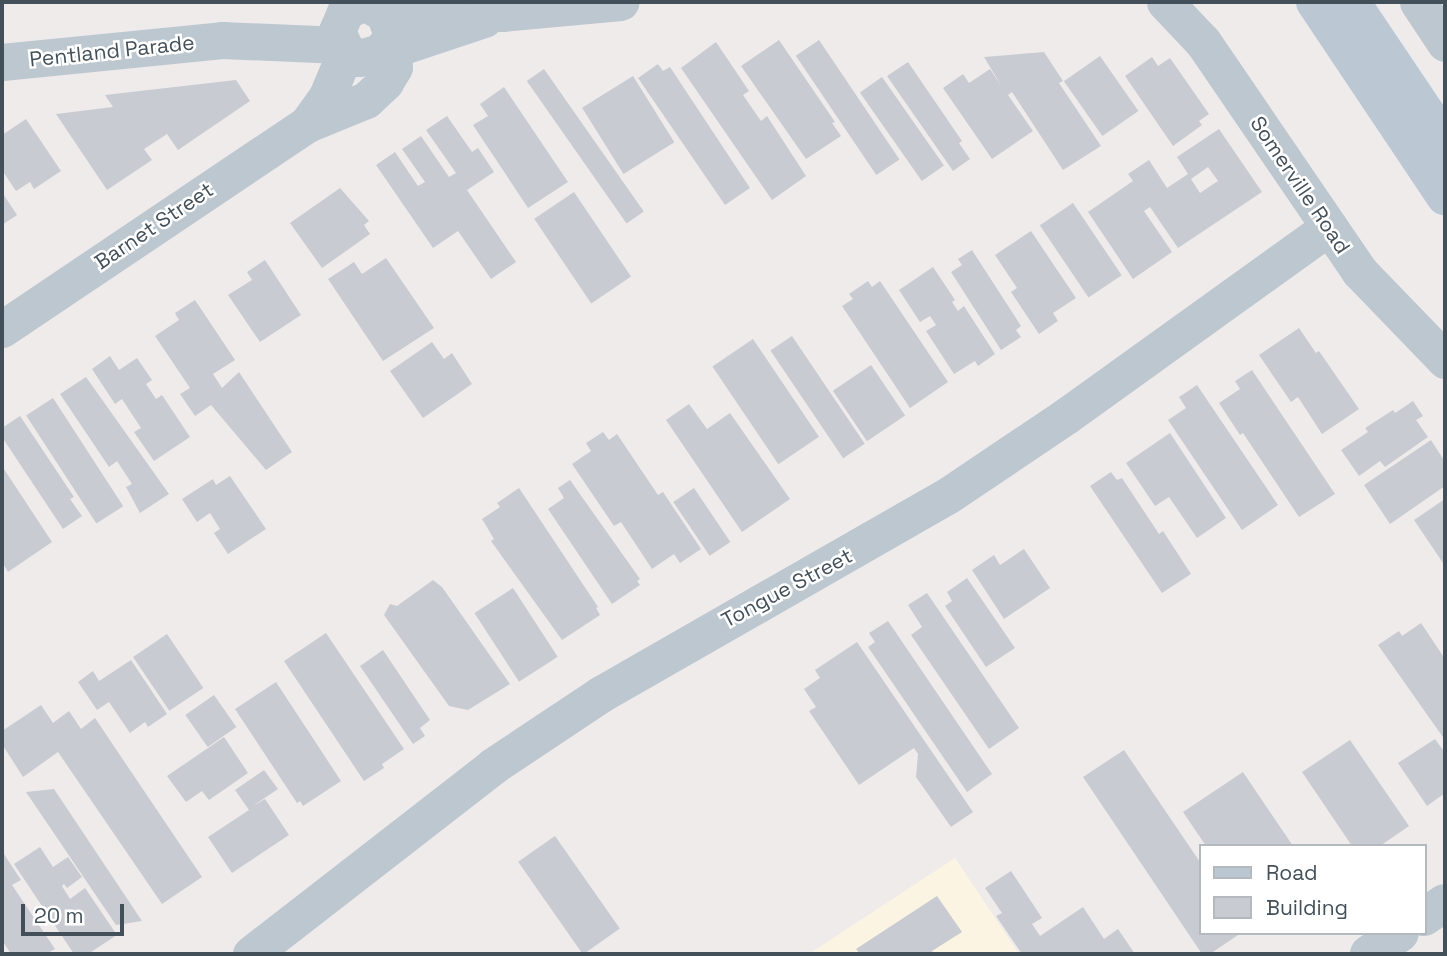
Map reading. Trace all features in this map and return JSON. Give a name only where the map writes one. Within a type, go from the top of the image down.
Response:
[{"type":"main road","points":[[1315,2],[1445,196]]},
{"type":"main road","points":[[1351,2],[1445,142]]},
{"type":"street","name":"Pentland Parade","points":[[2,62],[222,40],[359,6],[502,13],[620,2]]},
{"type":"street","name":"Somerville Road","points":[[1165,2],[1203,42],[1367,281],[1445,360]]},
{"type":"street","points":[[1418,2],[1445,43]]},
{"type":"street","points":[[359,6],[384,13],[369,47],[338,24],[359,6]]},
{"type":"street","name":"Pentland Parade","points":[[222,40],[369,47],[502,13]]},
{"type":"street","name":"Barnet Street","points":[[2,329],[307,124],[358,105],[390,76],[394,67],[369,47],[307,124]]},
{"type":"street","name":"Tongue Street","points":[[251,954],[493,766],[601,694],[947,496],[1066,416],[1329,227]]},
{"type":"street","points":[[1426,916],[1445,903]]},
{"type":"street","points":[[1369,954],[1397,935]]},
{"type":"shaded area","points":[[955,858],[1019,954],[809,954]]},
{"type":"building","points":[[779,40],[835,122],[832,123],[841,136],[806,159],[741,66]]},
{"type":"building","points":[[819,40],[900,159],[876,175],[796,56]]},
{"type":"building","points":[[716,42],[749,91],[743,95],[761,121],[767,116],[806,176],[772,200],[681,68]]},
{"type":"building","points":[[1044,52],[1063,81],[1059,83],[1101,146],[1063,170],[1012,92],[1008,95],[1033,131],[992,159],[943,88],[963,74],[969,83],[990,69],[1002,87],[984,57]]},
{"type":"building","points":[[1100,56],[1138,111],[1102,136],[1064,81]]},
{"type":"building","points":[[1152,57],[1158,66],[1170,58],[1209,114],[1199,121],[1202,125],[1173,146],[1125,76]]},
{"type":"building","points":[[908,62],[962,141],[959,143],[970,159],[953,171],[887,76]]},
{"type":"building","points":[[658,64],[663,71],[670,67],[750,188],[725,205],[638,78]]},
{"type":"building","points":[[544,69],[644,212],[627,224],[527,81]]},
{"type":"building","points":[[633,76],[674,142],[623,174],[582,108]]},
{"type":"building","points":[[882,77],[944,165],[922,181],[860,92]]},
{"type":"building","points":[[236,80],[250,101],[178,150],[167,134],[144,149],[152,160],[107,190],[56,114],[113,107],[105,95]]},
{"type":"building","points":[[504,87],[568,182],[528,208],[473,125],[488,116],[480,104]]},
{"type":"building","points":[[447,116],[472,152],[478,148],[494,172],[467,190],[516,262],[491,279],[458,231],[433,248],[376,165],[395,152],[418,186],[425,182],[402,149],[421,136],[449,177],[456,173],[426,130]]},
{"type":"building","points":[[26,119],[61,171],[34,189],[30,182],[16,191],[2,170],[2,135]]},
{"type":"building","points":[[1219,129],[1262,192],[1178,248],[1150,207],[1144,211],[1172,252],[1133,279],[1088,212],[1133,181],[1128,174],[1149,160],[1167,188],[1188,174],[1177,157]],"holes":[[[1208,167],[1218,181],[1200,193],[1191,179]]]},
{"type":"building","points":[[340,188],[369,221],[364,225],[370,234],[322,268],[290,223]]},
{"type":"building","points":[[2,192],[17,215],[2,225]]},
{"type":"building","points":[[574,192],[631,277],[591,303],[534,219]]},
{"type":"building","points":[[1073,203],[1122,275],[1088,297],[1040,225]]},
{"type":"building","points":[[1031,231],[1076,298],[1053,313],[1058,321],[1039,334],[1011,292],[1017,288],[995,255]]},
{"type":"building","points":[[972,250],[1021,326],[1016,330],[1021,337],[1001,350],[951,272],[962,265],[958,259]]},
{"type":"building","points":[[386,258],[434,328],[383,361],[328,279],[354,262],[362,274]]},
{"type":"building","points":[[265,260],[301,315],[260,342],[228,295],[252,280],[247,272]]},
{"type":"building","points":[[933,267],[955,300],[952,302],[958,311],[964,306],[995,354],[978,366],[975,361],[954,374],[926,331],[936,325],[930,316],[920,322],[899,290]]},
{"type":"building","points":[[868,281],[872,287],[880,281],[948,382],[910,408],[842,306],[853,299],[849,294]]},
{"type":"building","points":[[195,300],[235,360],[213,374],[222,388],[239,372],[292,452],[266,470],[211,405],[195,416],[180,394],[190,388],[155,336],[179,320],[175,313]]},
{"type":"building","points":[[1299,328],[1316,353],[1319,351],[1359,409],[1322,434],[1298,397],[1291,402],[1259,355]]},
{"type":"building","points":[[792,336],[865,444],[843,458],[770,351]]},
{"type":"building","points":[[753,339],[819,437],[778,464],[712,366]]},
{"type":"building","points":[[432,342],[444,359],[452,353],[472,384],[423,418],[390,371]]},
{"type":"building","points":[[110,356],[119,370],[137,358],[152,380],[146,384],[156,399],[162,395],[190,437],[154,461],[134,432],[141,428],[122,399],[115,404],[92,369]]},
{"type":"building","points":[[871,365],[905,416],[867,441],[833,391]]},
{"type":"building","points":[[1252,370],[1335,494],[1299,517],[1243,433],[1240,435],[1219,403],[1240,389],[1235,381]]},
{"type":"building","points":[[86,377],[169,494],[140,513],[126,487],[132,484],[117,461],[109,467],[60,394]]},
{"type":"building","points":[[1197,385],[1278,505],[1242,530],[1168,420],[1186,408],[1179,397]]},
{"type":"building","points":[[53,398],[123,506],[96,524],[26,415]]},
{"type":"building","points":[[1413,401],[1423,416],[1416,420],[1428,437],[1385,467],[1380,461],[1359,476],[1341,450],[1368,432],[1365,428]]},
{"type":"building","points":[[689,404],[707,429],[730,413],[790,499],[742,532],[666,420]]},
{"type":"building","points":[[20,416],[74,497],[70,499],[82,516],[63,529],[2,437],[2,428]]},
{"type":"building","points":[[603,432],[609,440],[617,434],[658,495],[663,492],[701,549],[680,563],[674,554],[652,569],[621,522],[614,526],[572,464],[591,451],[586,443]]},
{"type":"building","points":[[1170,433],[1226,518],[1197,538],[1169,497],[1155,506],[1126,463]]},
{"type":"building","points":[[1431,440],[1445,462],[1445,486],[1390,524],[1364,485]]},
{"type":"building","points":[[2,466],[52,542],[8,572],[2,562]]},
{"type":"building","points":[[1111,472],[1117,480],[1122,478],[1159,534],[1163,531],[1191,574],[1162,593],[1090,486]]},
{"type":"building","points":[[230,476],[266,529],[228,554],[214,533],[220,529],[210,513],[197,522],[182,499],[213,479],[216,485]]},
{"type":"building","points":[[570,480],[640,579],[637,581],[640,585],[612,604],[548,509],[564,498],[558,488]]},
{"type":"building","points":[[519,488],[598,607],[596,608],[600,615],[562,640],[491,541],[494,539],[482,519],[500,507],[497,503]]},
{"type":"building","points":[[694,488],[730,542],[710,556],[673,502]]},
{"type":"building","points":[[1445,499],[1445,566],[1414,520]]},
{"type":"building","points":[[1024,549],[1050,588],[1004,619],[972,570],[994,555],[1000,565]]},
{"type":"building","points":[[967,578],[1015,648],[986,667],[945,606],[952,601],[947,592]]},
{"type":"building","points":[[433,580],[442,587],[510,684],[468,710],[449,706],[384,615],[390,604],[397,606]]},
{"type":"building","points":[[513,588],[558,657],[519,682],[474,613]]},
{"type":"building","points":[[927,593],[1019,728],[989,749],[911,635],[922,627],[908,605]]},
{"type":"building","points":[[888,621],[992,774],[967,792],[868,647],[875,642],[869,633]]},
{"type":"building","points":[[1421,623],[1445,659],[1445,740],[1378,645],[1399,631],[1402,636]]},
{"type":"building","points":[[326,633],[404,749],[382,764],[384,768],[364,781],[284,661]]},
{"type":"building","points":[[167,634],[203,688],[169,711],[133,657]]},
{"type":"building","points":[[857,642],[973,812],[951,827],[916,777],[918,754],[914,748],[859,785],[809,711],[816,707],[804,689],[820,678],[815,670]]},
{"type":"building","points":[[383,650],[430,720],[420,728],[425,736],[413,744],[360,666]]},
{"type":"building","points":[[131,660],[167,714],[148,727],[145,722],[130,733],[109,702],[97,710],[78,682],[93,671],[99,681]]},
{"type":"building","points":[[276,682],[341,781],[303,806],[300,801],[297,803],[235,709]]},
{"type":"building","points":[[214,695],[236,727],[208,747],[185,715]]},
{"type":"building","points":[[41,705],[53,723],[69,711],[81,729],[95,718],[202,877],[162,904],[58,752],[23,777],[2,744],[2,731]]},
{"type":"building","points":[[224,737],[248,773],[209,800],[202,791],[186,802],[167,776]]},
{"type":"building","points":[[1435,739],[1445,753],[1445,793],[1427,806],[1398,763]]},
{"type":"building","points":[[1350,740],[1409,826],[1383,844],[1351,844],[1302,772]]},
{"type":"building","points":[[1124,750],[1198,859],[1198,935],[1238,935],[1210,954],[1202,954],[1083,777]]},
{"type":"building","points":[[264,770],[278,789],[253,806],[265,799],[289,835],[232,873],[208,837],[249,810],[235,790]]},
{"type":"building","points":[[1243,772],[1292,844],[1205,844],[1183,812]]},
{"type":"building","points":[[54,789],[142,921],[116,925],[26,792]]},
{"type":"building","points":[[555,836],[620,929],[583,954],[518,862]]},
{"type":"building","points":[[40,847],[53,867],[68,857],[82,877],[67,888],[64,884],[62,886],[70,899],[85,888],[117,935],[88,954],[74,954],[14,864]]},
{"type":"building","points":[[2,851],[21,880],[12,885],[55,949],[46,954],[11,954],[2,940]]},
{"type":"building","points":[[1011,871],[1042,918],[1032,924],[1040,936],[1083,907],[1104,939],[1118,929],[1135,954],[1022,954],[996,916],[1002,913],[985,888]]},
{"type":"building","points":[[937,896],[962,932],[932,951],[934,954],[860,954],[856,949]]}]
